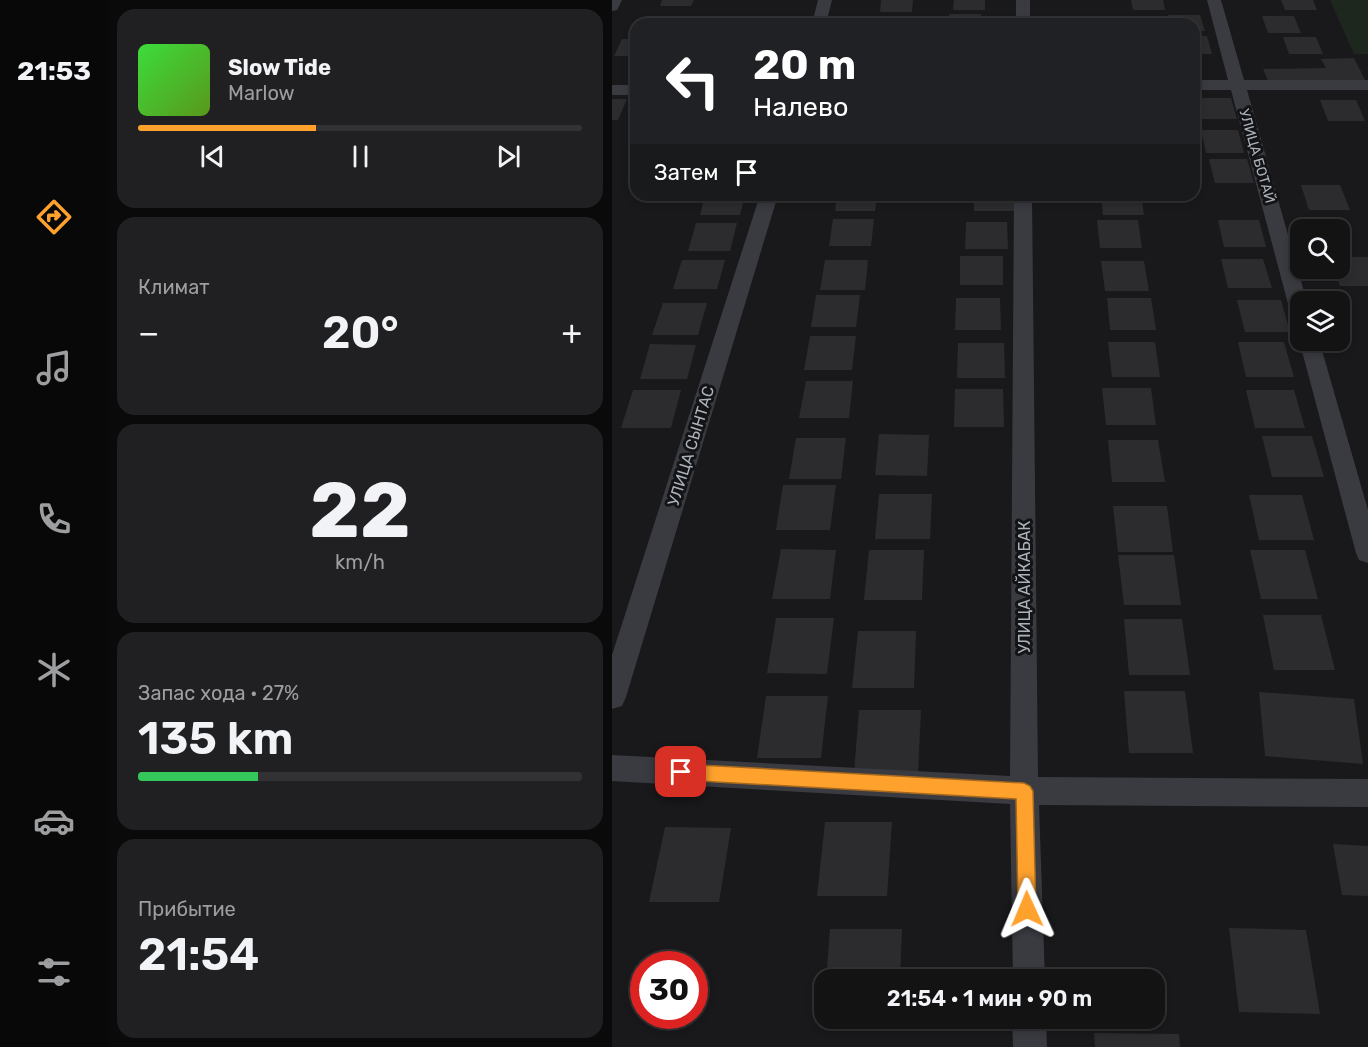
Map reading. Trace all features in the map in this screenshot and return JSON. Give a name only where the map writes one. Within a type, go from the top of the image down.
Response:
[{"type":"street","points":[[612,7],[615,0]]},
{"type":"street","points":[[820,18],[825,0]]},
{"type":"street","points":[[1023,0],[1023,18]]},
{"type":"street","name":"УЛИЦА БОТАЙ","points":[[1214,0],[1294,291]]},
{"type":"street","points":[[1200,85],[1368,85]]},
{"type":"street","points":[[612,90],[630,90]]},
{"type":"street","name":"УЛИЦА СЫНТАС","points":[[612,697],[767,201]]},
{"type":"street","name":"УЛИЦА АЙКАБАК","points":[[1023,201],[1024,791],[1029,969]]},
{"type":"street","points":[[1312,351],[1368,553]]},
{"type":"street","points":[[612,768],[1024,791],[1368,793]]},
{"type":"street","points":[[1029,1029],[1030,1047]]},
{"type":"shaded area","points":[[1330,0],[1368,0],[1368,54],[1354,54]]},
{"type":"building","points":[[662,0],[694,0],[691,6],[660,6]]},
{"type":"building","points":[[881,0],[913,0],[912,12],[880,12]]},
{"type":"building","points":[[954,0],[985,0],[985,10],[953,10]]},
{"type":"building","points":[[1131,0],[1163,0],[1165,10],[1133,10]]},
{"type":"building","points":[[1281,0],[1313,0],[1317,10],[1285,10]]},
{"type":"building","points":[[949,14],[981,14],[981,18],[949,18]]},
{"type":"building","points":[[1168,15],[1200,15],[1205,31],[1200,31],[1200,18],[1169,18]]},
{"type":"building","points":[[668,16],[700,16],[699,18],[667,18]]},
{"type":"building","points":[[879,16],[911,16],[911,18],[878,18]]},
{"type":"building","points":[[1262,16],[1294,16],[1301,33],[1268,33]]},
{"type":"building","points":[[1200,36],[1207,36],[1212,54],[1200,54]]},
{"type":"building","points":[[1283,37],[1316,37],[1323,54],[1289,54]]},
{"type":"building","points":[[622,39],[630,39],[630,56],[614,56]]},
{"type":"building","points":[[1354,58],[1366,82],[1269,83],[1263,69],[1326,68],[1321,59]]},
{"type":"building","points":[[1200,98],[1231,98],[1237,119],[1200,119]]},
{"type":"building","points":[[612,99],[627,99],[618,120],[612,120]]},
{"type":"building","points":[[1320,100],[1356,100],[1365,121],[1328,121]]},
{"type":"building","points":[[1201,130],[1238,130],[1244,153],[1206,153]]},
{"type":"building","points":[[1209,159],[1247,159],[1254,183],[1215,183]]},
{"type":"building","points":[[1301,185],[1340,185],[1350,210],[1309,210]]},
{"type":"building","points":[[704,201],[744,201],[740,215],[700,215]]},
{"type":"building","points":[[836,201],[876,201],[875,211],[835,211]]},
{"type":"building","points":[[974,201],[1014,201],[1014,211],[974,211]]},
{"type":"building","points":[[1102,201],[1142,201],[1144,215],[1103,215]]},
{"type":"building","points":[[833,219],[874,219],[871,246],[829,246]]},
{"type":"building","points":[[1097,220],[1138,220],[1142,248],[1100,248]]},
{"type":"building","points":[[1218,220],[1259,220],[1266,247],[1224,247]]},
{"type":"building","points":[[966,222],[1007,222],[1008,249],[965,249]]},
{"type":"building","points":[[696,223],[737,223],[730,251],[688,251]]},
{"type":"building","points":[[960,256],[1003,256],[1003,285],[960,285]]},
{"type":"building","points":[[1350,257],[1368,257],[1368,286],[1340,286],[1337,279],[1350,279]]},
{"type":"building","points":[[1221,259],[1263,259],[1272,288],[1228,288]]},
{"type":"building","points":[[682,260],[725,260],[717,289],[673,289]]},
{"type":"building","points":[[825,260],[868,260],[865,290],[820,290]]},
{"type":"building","points":[[1101,261],[1144,261],[1149,291],[1105,291]]},
{"type":"building","points":[[816,295],[860,295],[856,327],[811,327]]},
{"type":"building","points":[[956,298],[1000,298],[1001,330],[955,330]]},
{"type":"building","points":[[1107,298],[1151,298],[1156,330],[1110,330]]},
{"type":"building","points":[[1237,300],[1281,300],[1290,332],[1245,332]]},
{"type":"building","points":[[663,303],[707,303],[698,335],[652,335]]},
{"type":"building","points":[[810,336],[856,336],[852,370],[804,370]]},
{"type":"building","points":[[1108,342],[1155,342],[1160,377],[1112,377]]},
{"type":"building","points":[[1238,342],[1284,342],[1294,377],[1246,377]]},
{"type":"building","points":[[958,343],[1004,343],[1005,378],[957,378]]},
{"type":"building","points":[[650,344],[696,345],[687,379],[640,379]]},
{"type":"building","points":[[806,381],[853,381],[849,418],[799,418]]},
{"type":"building","points":[[1102,388],[1151,388],[1156,425],[1106,425]]},
{"type":"building","points":[[955,389],[1003,389],[1004,427],[954,427]]},
{"type":"building","points":[[633,390],[681,390],[671,428],[621,428]]},
{"type":"building","points":[[1246,390],[1294,390],[1305,428],[1255,428]]},
{"type":"building","points":[[879,434],[929,435],[927,476],[875,475]]},
{"type":"building","points":[[1262,436],[1312,436],[1324,477],[1272,477]]},
{"type":"building","points":[[796,438],[846,438],[841,479],[789,479]]},
{"type":"building","points":[[1108,440],[1158,440],[1165,482],[1112,482]]},
{"type":"building","points":[[783,485],[836,485],[830,530],[776,530]]},
{"type":"building","points":[[879,494],[932,494],[930,539],[875,539]]},
{"type":"building","points":[[1249,495],[1302,495],[1314,540],[1259,540]]},
{"type":"building","points":[[1113,506],[1167,506],[1173,552],[1118,552]]},
{"type":"building","points":[[781,549],[836,550],[830,599],[772,599]]},
{"type":"building","points":[[869,550],[924,550],[922,600],[864,600]]},
{"type":"building","points":[[1250,550],[1305,550],[1318,599],[1261,599]]},
{"type":"building","points":[[1118,555],[1174,555],[1181,605],[1124,605]]},
{"type":"building","points":[[1263,615],[1321,615],[1335,670],[1274,670]]},
{"type":"building","points":[[776,618],[834,618],[827,674],[767,673]]},
{"type":"building","points":[[1124,619],[1182,619],[1190,675],[1129,675]]},
{"type":"building","points":[[858,631],[916,631],[914,688],[852,688]]},
{"type":"building","points":[[1124,691],[1185,691],[1193,753],[1129,753]]},
{"type":"building","points":[[1259,692],[1354,699],[1363,764],[1265,756]]},
{"type":"building","points":[[766,696],[828,696],[821,758],[757,758]]},
{"type":"building","points":[[859,710],[921,710],[918,773],[854,773]]},
{"type":"building","points":[[825,822],[892,822],[887,896],[817,896]]},
{"type":"building","points":[[665,827],[731,828],[719,902],[649,902]]},
{"type":"building","points":[[1333,844],[1368,846],[1368,896],[1342,895]]},
{"type":"building","points":[[1229,928],[1306,930],[1320,1014],[1239,1012]]},
{"type":"building","points":[[830,929],[902,929],[900,969],[827,969]]},
{"type":"building","points":[[1094,1033],[1179,1034],[1180,1047],[1095,1047]]},
{"type":"route","points":[[681,772],[1024,791],[1027,909]]}]
